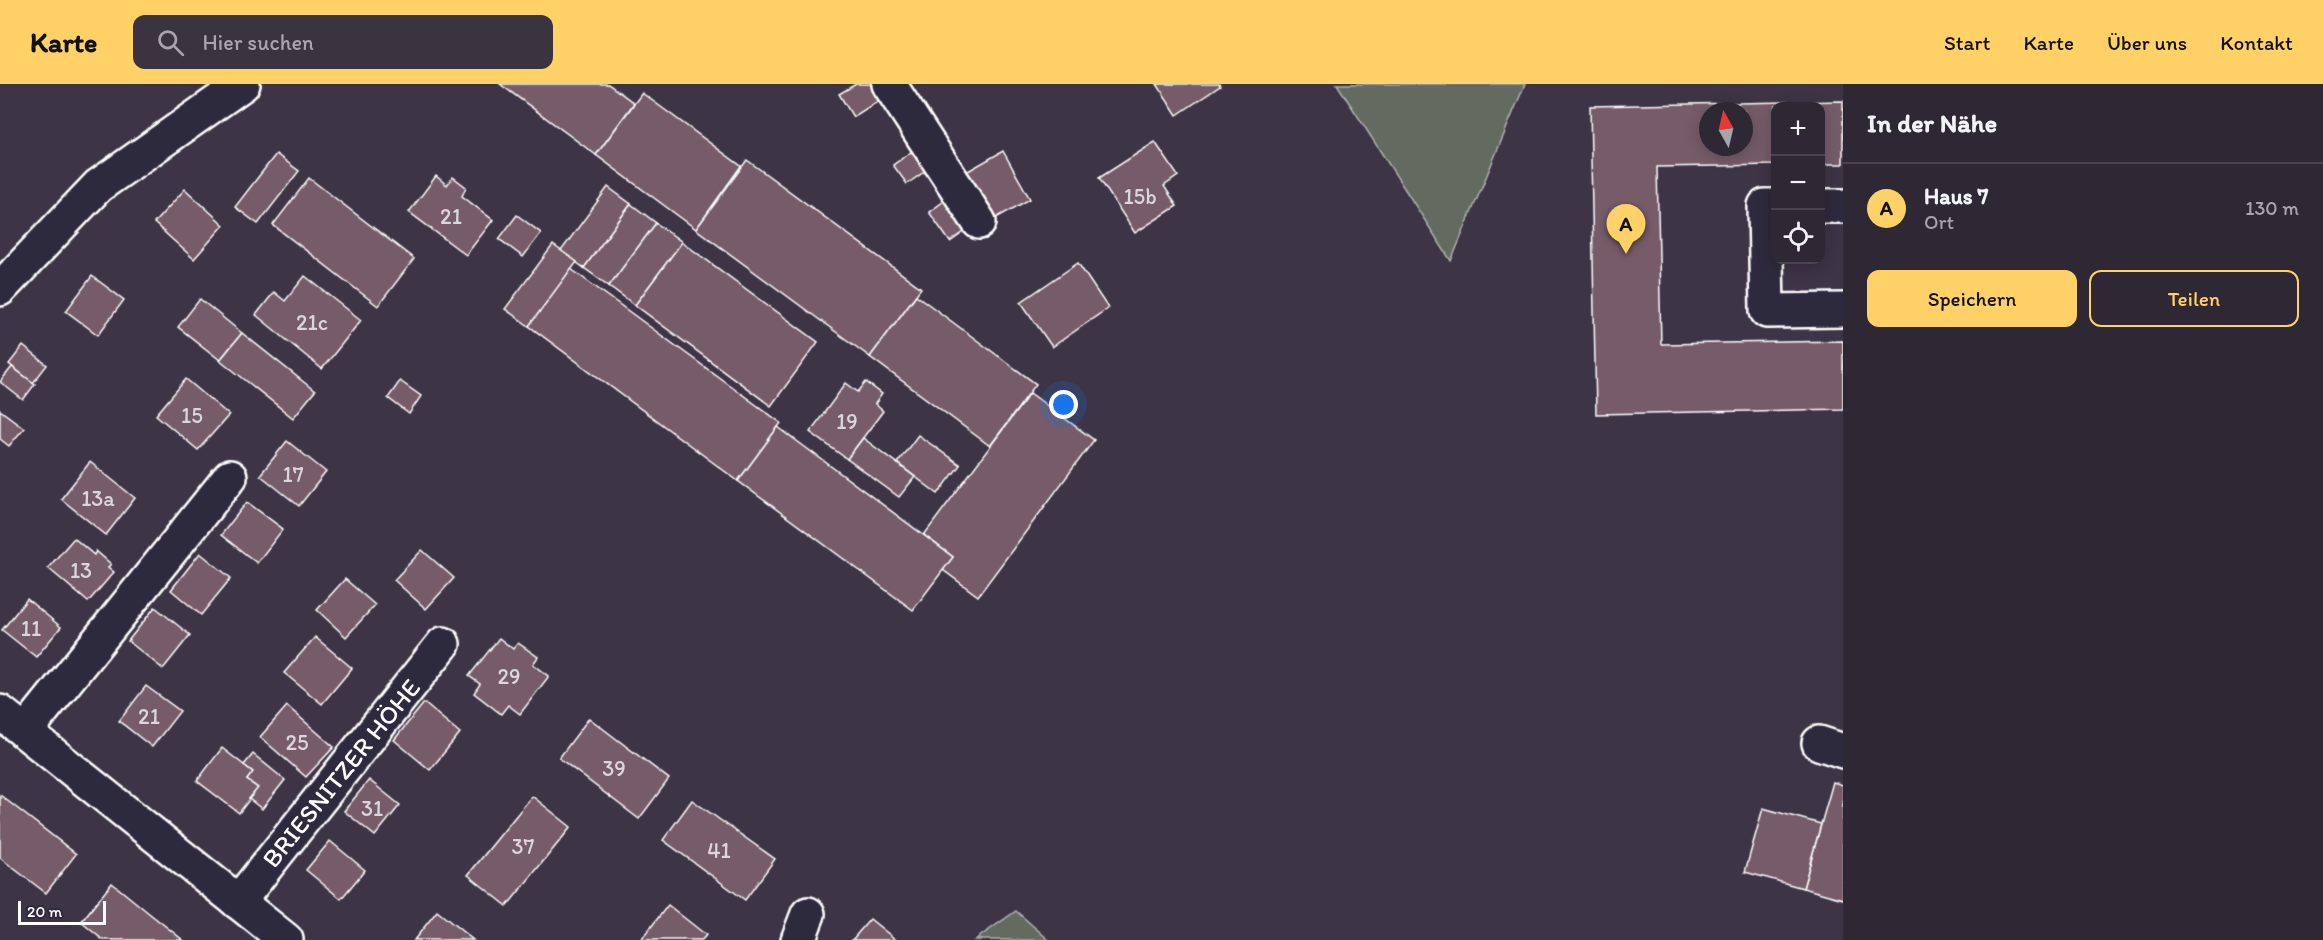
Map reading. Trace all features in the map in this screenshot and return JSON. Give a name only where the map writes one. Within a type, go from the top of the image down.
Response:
[{"type":"street","points":[[0,289],[98,186],[243,84]]},
{"type":"street","points":[[889,84],[980,222]]},
{"type":"street","points":[[1771,206],[1765,206],[1767,311],[1843,310]]},
{"type":"street","points":[[1825,206],[1843,206]]},
{"type":"street","points":[[231,477],[12,722],[286,940]]},
{"type":"street","name":"BRIESNITZER HÖHE","points":[[238,902],[443,644]]},
{"type":"shaded area","points":[[1337,84],[1525,84],[1451,261]]},
{"type":"shaded area","points":[[1016,911],[1049,940],[975,940]]},
{"type":"building","points":[[500,84],[608,84],[634,103],[596,155]]},
{"type":"building","points":[[856,84],[875,84],[883,98],[853,117],[839,94]]},
{"type":"building","points":[[1157,84],[1219,84],[1220,86],[1177,115]]},
{"type":"building","points":[[642,93],[741,166],[696,229],[596,155]]},
{"type":"building","points":[[1843,101],[1843,164],[1825,164],[1825,102],[1792,102]]},
{"type":"building","points":[[1771,102],[1771,165],[1657,167],[1661,344],[1843,341],[1843,409],[1596,414],[1590,106],[1699,104],[1699,156],[1753,156],[1753,103]]},
{"type":"building","points":[[1155,142],[1178,176],[1164,186],[1177,206],[1135,233],[1099,178]]},
{"type":"building","points":[[914,150],[928,169],[907,184],[893,165]]},
{"type":"building","points":[[1003,151],[1030,199],[989,222],[961,175]]},
{"type":"building","points":[[276,154],[299,171],[258,224],[235,207]]},
{"type":"building","points":[[747,160],[921,288],[870,357],[696,229]]},
{"type":"building","points":[[436,176],[447,185],[453,177],[466,187],[462,196],[493,220],[466,255],[409,212]]},
{"type":"building","points":[[309,178],[414,259],[378,306],[273,225]]},
{"type":"building","points":[[608,187],[631,204],[584,268],[561,251]]},
{"type":"building","points":[[185,189],[224,225],[194,259],[154,223]]},
{"type":"building","points":[[950,197],[971,227],[950,242],[929,212]]},
{"type":"building","points":[[631,204],[656,223],[609,286],[584,268]]},
{"type":"building","points":[[517,215],[541,233],[523,257],[499,239]]},
{"type":"building","points":[[656,223],[682,242],[635,305],[609,286]]},
{"type":"building","points":[[682,242],[818,342],[771,406],[635,305]]},
{"type":"building","points":[[553,245],[577,262],[529,326],[505,309]]},
{"type":"building","points":[[1078,263],[1108,308],[1052,347],[1021,302]]},
{"type":"building","points":[[571,269],[781,423],[738,481],[529,326]]},
{"type":"building","points":[[92,276],[124,300],[98,335],[66,311]]},
{"type":"building","points":[[305,276],[361,320],[322,369],[256,315],[274,292],[285,301]]},
{"type":"building","points":[[916,295],[1036,384],[990,446],[870,357]]},
{"type":"building","points":[[200,299],[242,333],[220,360],[178,327]]},
{"type":"building","points":[[242,333],[315,391],[293,418],[220,360]]},
{"type":"building","points":[[23,346],[47,365],[33,383],[9,364]]},
{"type":"building","points":[[12,367],[35,384],[23,400],[0,382]]},
{"type":"building","points":[[186,379],[229,415],[198,450],[156,415]]},
{"type":"building","points":[[400,381],[421,396],[409,414],[388,398]]},
{"type":"building","points":[[866,382],[882,394],[875,404],[883,411],[847,459],[810,432],[846,383],[858,392]]},
{"type":"building","points":[[1030,393],[1094,440],[978,596],[943,570],[953,557],[924,535]]},
{"type":"building","points":[[0,410],[24,428],[9,446],[0,439]]},
{"type":"building","points":[[778,427],[953,557],[913,610],[738,481]]},
{"type":"building","points":[[918,435],[960,465],[938,494],[897,463]]},
{"type":"building","points":[[863,438],[915,477],[899,497],[847,459]]},
{"type":"building","points":[[287,441],[326,472],[299,506],[260,475]]},
{"type":"building","points":[[90,462],[135,498],[106,535],[61,499]]},
{"type":"building","points":[[247,502],[283,529],[257,563],[221,535]]},
{"type":"building","points":[[74,538],[94,555],[96,551],[111,564],[108,567],[114,572],[88,602],[48,568]]},
{"type":"building","points":[[422,550],[454,578],[426,609],[394,580]]},
{"type":"building","points":[[200,553],[231,578],[201,615],[171,590]]},
{"type":"building","points":[[345,579],[375,605],[346,637],[317,610]]},
{"type":"building","points":[[27,599],[61,627],[36,657],[2,630]]},
{"type":"building","points":[[155,607],[190,635],[163,669],[128,641]]},
{"type":"building","points":[[315,637],[352,668],[322,704],[284,673]]},
{"type":"building","points":[[499,638],[513,649],[518,643],[538,657],[533,664],[549,676],[520,714],[508,705],[501,714],[474,693],[480,684],[469,676]]},
{"type":"building","points":[[146,686],[180,711],[152,747],[119,721]]},
{"type":"building","points":[[424,703],[460,733],[430,770],[394,740]]},
{"type":"building","points":[[287,706],[334,747],[306,777],[260,737]]},
{"type":"building","points":[[589,718],[669,779],[639,819],[559,758]]},
{"type":"building","points":[[222,748],[253,772],[247,780],[258,788],[239,813],[197,781]]},
{"type":"building","points":[[253,754],[285,780],[262,809],[249,799],[258,788],[247,780],[253,772],[244,765]]},
{"type":"building","points":[[369,780],[400,805],[375,836],[344,811]]},
{"type":"building","points":[[1833,782],[1843,785],[1843,899],[1803,888]]},
{"type":"building","points":[[0,795],[76,854],[46,893],[0,858]]},
{"type":"building","points":[[532,796],[571,827],[507,906],[468,875]]},
{"type":"building","points":[[692,800],[775,859],[745,900],[663,840]]},
{"type":"building","points":[[1763,808],[1821,824],[1803,888],[1745,872]]},
{"type":"building","points":[[330,841],[365,870],[341,899],[306,870]]},
{"type":"building","points":[[112,883],[183,940],[103,940],[81,922]]},
{"type":"building","points":[[668,905],[706,935],[702,940],[641,940]]},
{"type":"building","points":[[437,911],[473,940],[414,940]]},
{"type":"building","points":[[870,919],[896,940],[852,940]]},
{"type":"place","name":"Haus 7","points":[[1626,254]]}]
